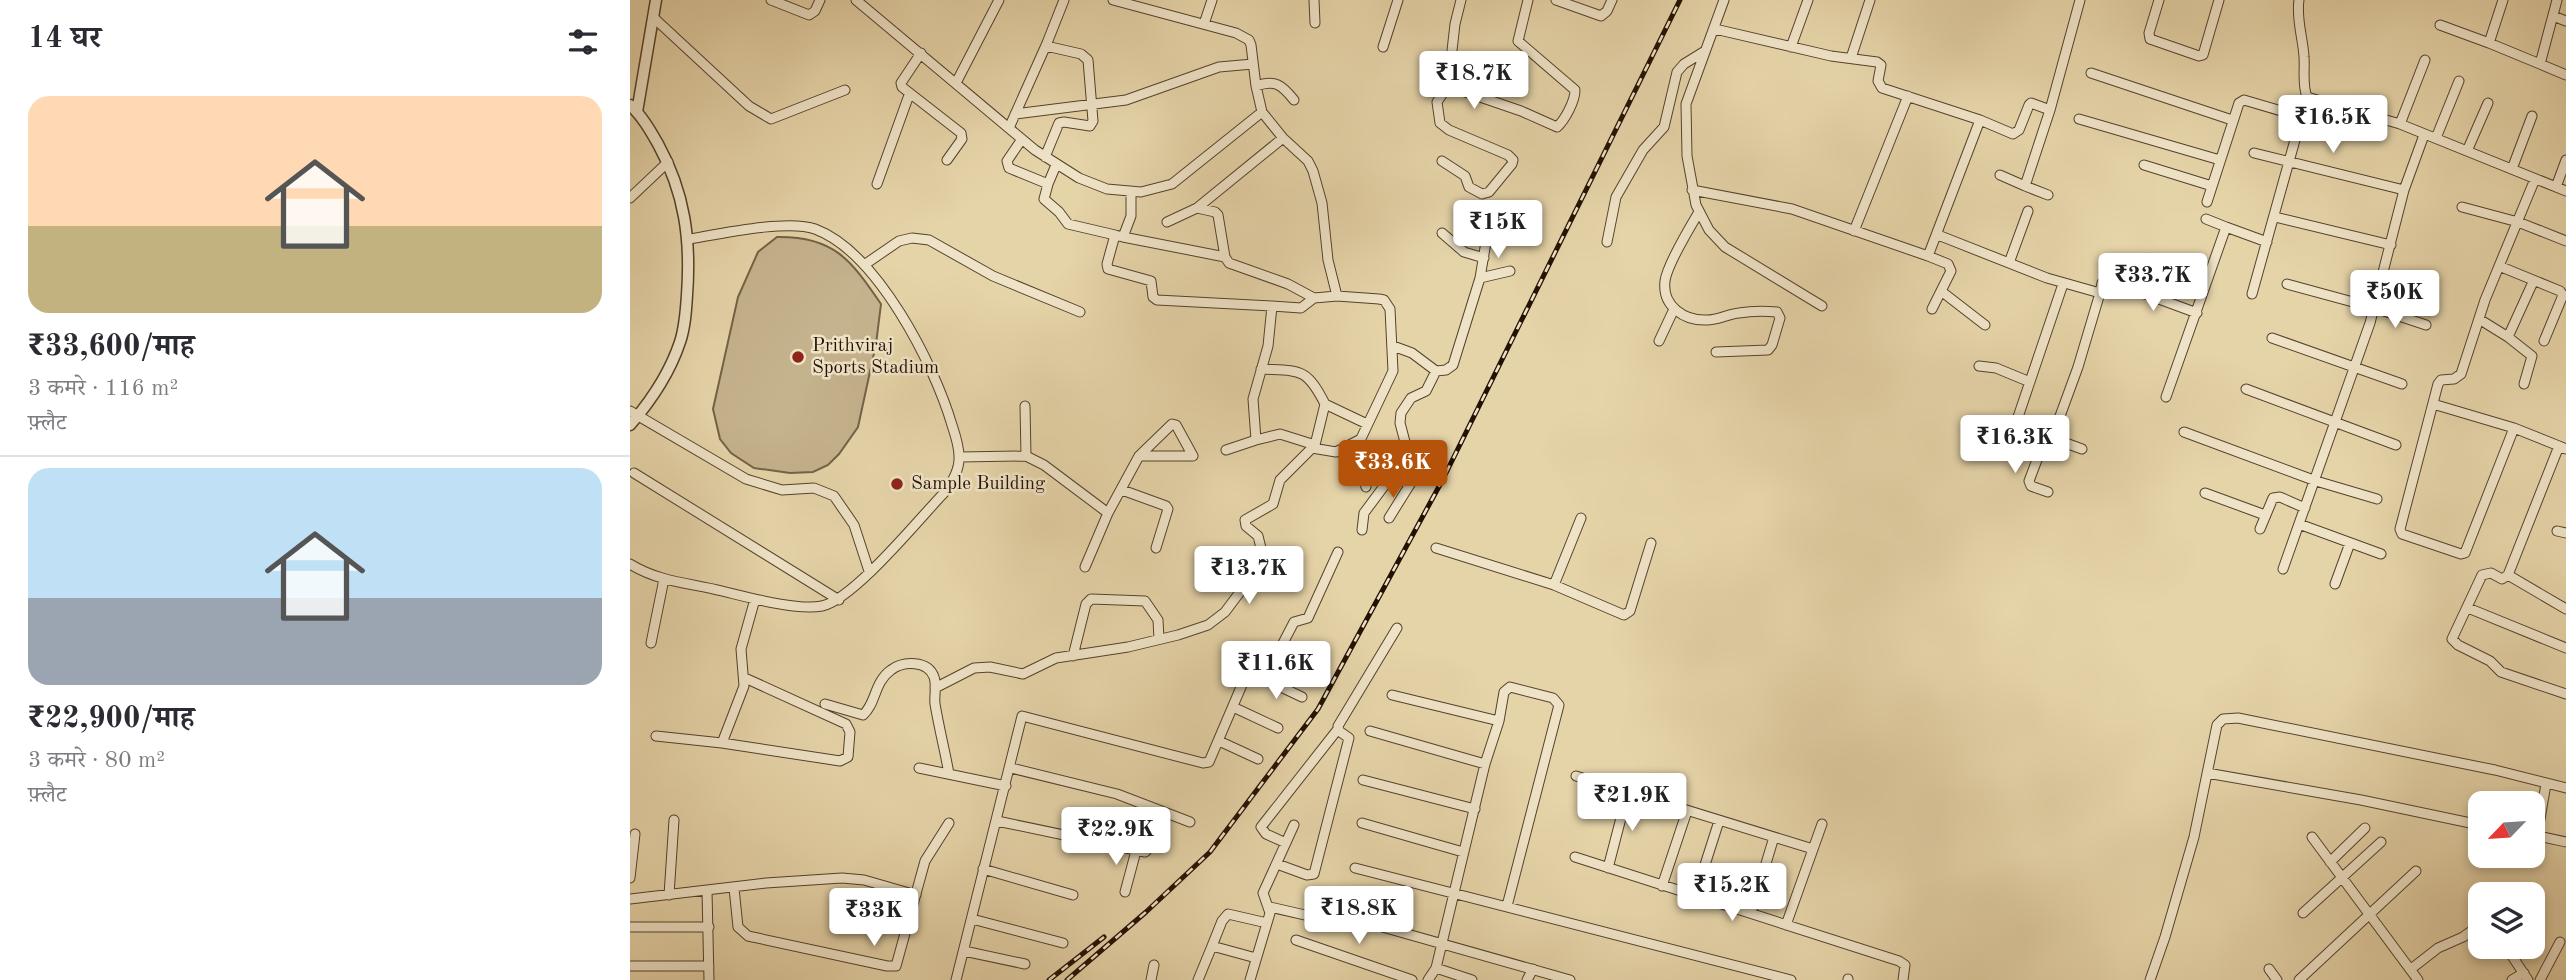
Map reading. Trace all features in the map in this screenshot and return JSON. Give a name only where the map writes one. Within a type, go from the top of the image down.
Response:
[{"type":"street","points":[[656,0],[634,108],[668,162],[681,197],[689,239],[687,292],[681,339],[664,376],[632,418],[746,479],[782,490],[814,488],[834,496],[854,525],[869,572]]},
{"type":"street","points":[[771,0],[810,15],[820,0]]},
{"type":"street","points":[[856,0],[1021,139],[1056,164],[1097,186],[1131,192],[1172,184],[1262,112]]},
{"type":"street","points":[[956,83],[999,0]]},
{"type":"street","points":[[1009,128],[1064,0]]},
{"type":"street","points":[[1113,0],[1236,33],[1249,40],[1262,112],[1283,138],[1308,161],[1316,179],[1336,296]]},
{"type":"street","points":[[1204,24],[1212,0]]},
{"type":"street","points":[[1314,0],[1315,23]]},
{"type":"street","points":[[1382,47],[1398,0]]},
{"type":"street","points":[[1442,161],[1465,176],[1469,187],[1482,194],[1489,192],[1513,160],[1508,155],[1449,130],[1440,123],[1437,102],[1448,86],[1455,24],[1461,0]]},
{"type":"street","points":[[1448,86],[1559,126],[1575,96],[1575,90],[1518,41],[1517,35],[1528,0]]},
{"type":"street","points":[[1556,0],[1601,16],[1607,11],[1612,0]]},
{"type":"street","points":[[1724,0],[1686,104],[1687,156],[1692,190],[1699,212],[1709,230],[1725,247],[1822,306]]},
{"type":"street","points":[[1791,47],[1808,0]]},
{"type":"street","points":[[1851,58],[1870,0]]},
{"type":"street","points":[[2025,186],[2050,110],[2080,0]]},
{"type":"street","points":[[2159,0],[2149,33],[2150,39],[2199,56],[2203,55],[2219,0]]},
{"type":"street","points":[[2252,294],[2307,97],[2304,90],[2299,0]]},
{"type":"street","points":[[2489,43],[2503,0]]},
{"type":"street","points":[[2540,64],[2557,0]]},
{"type":"street","points":[[2553,16],[2566,21]]},
{"type":"street","points":[[654,18],[749,106],[771,119],[845,90]]},
{"type":"street","points":[[2440,25],[2566,75]]},
{"type":"street","points":[[1714,29],[1831,56],[1879,63],[1880,86],[2013,134],[2019,130],[2031,103],[2050,110]]},
{"type":"street","points":[[1045,157],[1059,124],[1092,124],[1093,103],[1090,64],[1086,57],[1046,46]]},
{"type":"street","points":[[1607,242],[1616,197],[1643,150],[1664,127],[1677,72],[1684,64],[1705,51]]},
{"type":"street","points":[[921,53],[901,83],[909,95],[961,133],[962,139],[947,160]]},
{"type":"street","points":[[2400,124],[2425,60]]},
{"type":"street","points":[[1015,114],[1138,97],[1219,67],[1253,64]]},
{"type":"street","points":[[2091,73],[2232,120]]},
{"type":"street","points":[[2436,138],[2459,81]]},
{"type":"street","points":[[1256,86],[1275,82],[1294,100]]},
{"type":"street","points":[[877,184],[909,95]]},
{"type":"street","points":[[1854,231],[1908,96]]},
{"type":"street","points":[[2307,97],[2400,124],[2566,191]]},
{"type":"street","points":[[2207,202],[2239,103],[2244,100],[2302,117]]},
{"type":"street","points":[[2467,151],[2488,103]]},
{"type":"street","points":[[2512,169],[2532,116]]},
{"type":"street","points":[[2079,119],[2220,160]]},
{"type":"street","points":[[1928,256],[1980,120]]},
{"type":"street","points":[[2283,569],[2375,307],[2404,190],[2424,135]]},
{"type":"street","points":[[1167,222],[1197,208],[1283,138]]},
{"type":"street","points":[[1021,139],[1007,161],[1007,166],[1048,184]]},
{"type":"street","points":[[2254,153],[2404,190]]},
{"type":"street","points":[[2556,187],[2566,160]]},
{"type":"street","points":[[630,198],[668,162]]},
{"type":"street","points":[[1056,164],[1044,200],[1059,212],[1068,224],[1225,257]]},
{"type":"street","points":[[2144,165],[2212,186]]},
{"type":"street","points":[[2000,175],[2048,195]]},
{"type":"street","points":[[2514,428],[2467,550],[2461,554],[2404,535],[2400,529],[2441,380],[2454,379],[2461,374],[2499,266],[2535,179]]},
{"type":"street","points":[[1692,190],[1771,204],[1928,256],[1950,266],[1951,271],[1932,309]]},
{"type":"street","points":[[1131,192],[1131,216],[1119,236],[1107,267],[1112,271],[1151,281],[1154,299],[1301,308],[1314,298],[1336,296],[1384,300],[1390,309],[1393,371],[1367,424],[1357,455],[1366,488]]},
{"type":"street","points":[[2462,207],[2518,222],[2566,241]]},
{"type":"street","points":[[1197,208],[1218,215],[1225,257],[1232,265],[1288,284],[1314,298]]},
{"type":"street","points":[[2009,263],[2028,211]]},
{"type":"street","points":[[1699,212],[1665,280],[1674,309],[1686,317],[1699,320],[1711,320],[1744,312],[1774,312],[1779,315],[1771,348],[1765,351],[1716,352]]},
{"type":"street","points":[[2275,217],[2391,245]]},
{"type":"street","points":[[2206,219],[2267,242]]},
{"type":"street","points":[[630,564],[664,579],[755,599],[813,607],[839,600],[943,494],[951,483],[960,457],[948,414],[930,367],[904,319],[864,265],[828,234],[800,225],[689,239]]},
{"type":"street","points":[[2166,397],[2226,227]]},
{"type":"street","points":[[1442,233],[1464,252],[1484,258]]},
{"type":"street","points":[[1938,235],[2063,284],[2100,293]]},
{"type":"street","points":[[1393,346],[1412,353],[1436,371],[1446,370],[1453,365],[1480,278],[1487,236]]},
{"type":"street","points":[[864,265],[899,241],[912,238],[929,240],[993,276],[1080,312]]},
{"type":"street","points":[[2499,266],[2560,291],[2563,295],[2544,341]]},
{"type":"street","points":[[1480,278],[1510,271]]},
{"type":"street","points":[[2049,492],[2031,486],[2029,481],[2078,367],[2102,283],[2110,281],[2197,313]]},
{"type":"street","points":[[2508,337],[2533,282]]},
{"type":"street","points":[[2063,284],[2017,423],[2082,449]]},
{"type":"street","points":[[2287,284],[2375,307],[2426,324]]},
{"type":"street","points":[[1941,291],[1985,325]]},
{"type":"street","points":[[1256,440],[1253,399],[1268,346],[1272,306]]},
{"type":"street","points":[[1659,341],[1674,309]]},
{"type":"street","points":[[2479,319],[2532,356],[2524,384]]},
{"type":"street","points":[[2272,338],[2402,384]]},
{"type":"street","points":[[1979,366],[1996,368],[2030,382]]},
{"type":"street","points":[[1261,369],[1305,374],[1315,385],[1325,404],[1367,424]]},
{"type":"street","points":[[1362,530],[1364,513],[1402,462],[1405,442],[1400,423],[1401,414],[1411,398],[1426,391],[1436,371]]},
{"type":"street","points":[[2246,389],[2396,445]]},
{"type":"street","points":[[934,688],[974,668],[990,667],[1030,673],[1049,660],[1159,639],[1208,625],[1233,603],[1246,583],[1261,548],[1260,540],[1246,526],[1245,520],[1273,504],[1280,480],[1314,447],[1325,404]]},
{"type":"street","points":[[2433,404],[2514,428],[2563,447],[2508,575],[2502,579],[2491,573],[2483,575],[2452,636],[2455,643],[2490,660],[2501,673],[2566,694]]},
{"type":"street","points":[[1025,406],[1026,456]]},
{"type":"street","points":[[1085,567],[1108,513],[1139,456],[1175,424],[1193,456],[1139,456]]},
{"type":"street","points":[[2184,432],[2316,481],[2377,499]]},
{"type":"street","points":[[1226,450],[1280,434],[1336,452],[1361,439]]},
{"type":"street","points":[[960,457],[1026,456],[1044,465],[1108,513]]},
{"type":"street","points":[[1389,518],[1418,473],[1402,462]]},
{"type":"street","points":[[634,473],[839,600]]},
{"type":"street","points":[[1122,490],[1168,509],[1156,548]]},
{"type":"street","points":[[2205,493],[2265,515]]},
{"type":"street","points":[[2260,529],[2270,501],[2276,497],[2305,508]]},
{"type":"street","points":[[1554,585],[1581,518]]},
{"type":"street","points":[[2299,524],[2381,554]]},
{"type":"street","points":[[2334,584],[2350,542]]},
{"type":"street","points":[[1436,548],[1554,585],[1624,615],[1629,614],[1651,543]]},
{"type":"street","points":[[1262,678],[1266,676],[1294,622],[1308,618],[1338,552]]},
{"type":"street","points":[[2508,575],[2566,609]]},
{"type":"street","points":[[651,643],[664,579]]},
{"type":"street","points":[[722,743],[745,678],[741,649],[755,599]]},
{"type":"street","points":[[1073,656],[1086,604],[1091,599],[1145,601],[1158,620],[1159,639]]},
{"type":"street","points":[[2468,608],[2566,648]]},
{"type":"street","points":[[1286,844],[1266,834],[1261,827],[1338,729],[1396,628]]},
{"type":"street","points":[[824,704],[863,715],[878,684],[890,671],[904,663],[918,664],[935,678],[935,703],[950,774]]},
{"type":"street","points":[[956,980],[1022,716],[1206,763],[1211,759],[1246,677],[1252,675],[1262,678],[1302,696]]},
{"type":"street","points":[[656,736],[840,761],[848,757],[850,732],[846,724],[745,678]]},
{"type":"street","points":[[1428,980],[1436,968],[1443,944],[1485,764],[1499,721],[1504,692],[1510,687],[1553,698],[1559,705],[1507,906]]},
{"type":"street","points":[[1392,695],[1499,721]]},
{"type":"street","points":[[1233,707],[1278,728]]},
{"type":"street","points":[[2150,980],[2194,837],[2217,725],[2223,719],[2238,718],[2495,770],[2566,788]]},
{"type":"street","points":[[1276,864],[1307,875],[1314,874],[1349,738],[1338,729]]},
{"type":"street","points":[[1370,731],[1485,764]]},
{"type":"street","points":[[1219,741],[1258,759]]},
{"type":"street","points":[[919,768],[1006,786]]},
{"type":"street","points":[[1011,768],[1117,794],[1190,822]]},
{"type":"street","points":[[2207,773],[2361,800],[2468,822]]},
{"type":"street","points":[[1576,776],[1813,849]]},
{"type":"street","points":[[1363,780],[1475,809]]},
{"type":"street","points":[[2544,791],[2546,784]]},
{"type":"street","points":[[1608,868],[1628,791]]},
{"type":"street","points":[[1662,886],[1687,811]]},
{"type":"street","points":[[997,821],[1145,852],[1149,848],[1160,812]]},
{"type":"street","points":[[668,895],[674,820]]},
{"type":"street","points":[[1695,896],[1719,821]]},
{"type":"street","points":[[734,888],[738,927],[748,936],[892,967],[898,963],[928,855],[949,823]]},
{"type":"street","points":[[1362,823],[1463,852]]},
{"type":"street","points":[[1786,925],[1822,824]]},
{"type":"street","points":[[1294,825],[1263,898],[1270,907],[1318,918]]},
{"type":"street","points":[[2330,862],[2365,828]]},
{"type":"street","points":[[630,878],[635,834]]},
{"type":"street","points":[[1751,914],[1774,837]]},
{"type":"street","points":[[2312,837],[2418,980]]},
{"type":"street","points":[[2545,837],[2566,842]]},
{"type":"street","points":[[2303,913],[2381,842]]},
{"type":"street","points":[[1125,892],[1136,851]]},
{"type":"street","points":[[1575,857],[1902,962],[1906,968],[1903,980]]},
{"type":"street","points":[[1355,868],[1791,980]]},
{"type":"street","points":[[984,869],[1073,895]]},
{"type":"street","points":[[2299,980],[2416,871]]},
{"type":"street","points":[[630,899],[787,881],[853,878],[916,895]]},
{"type":"street","points":[[707,891],[709,980]]},
{"type":"street","points":[[1250,980],[1270,907]]},
{"type":"street","points":[[1334,913],[1570,980]]},
{"type":"street","points":[[1198,980],[1222,920],[1228,914],[1267,923]]},
{"type":"street","points":[[972,919],[1063,943]]},
{"type":"street","points":[[630,927],[709,927]]},
{"type":"street","points":[[2411,969],[2438,948],[2468,933]]},
{"type":"street","points":[[1296,940],[1412,980]]},
{"type":"street","points":[[2540,980],[2560,942]]},
{"type":"street","points":[[1212,946],[1256,958]]},
{"type":"street","points":[[964,951],[1025,964]]},
{"type":"street","points":[[2512,980],[2526,977],[2514,959]]},
{"type":"street","points":[[1151,980],[1154,965]]},
{"type":"street","points":[[630,966],[709,966]]},
{"type":"street","points":[[1436,968],[1472,980]]},
{"type":"street","points":[[1527,980],[1533,969]]},
{"type":"street","points":[[2269,969],[2277,980]]},
{"type":"shaded area","name":"Prithviraj Sports Stadium","points":[[777,237],[797,238],[827,246],[850,263],[881,304],[876,344],[858,427],[828,465],[813,472],[790,473],[754,468],[731,453],[720,439],[713,409],[738,297],[758,252]]},
{"type":"railway","points":[[1067,980],[1210,852],[1318,709],[1442,481],[1680,0]]},
{"type":"railway","points":[[1049,980],[1104,937]]},
{"type":"place","name":"Prithviraj Sports Stadium","points":[[798,357]]},
{"type":"place","name":"Sample Building","points":[[897,484]]}]
